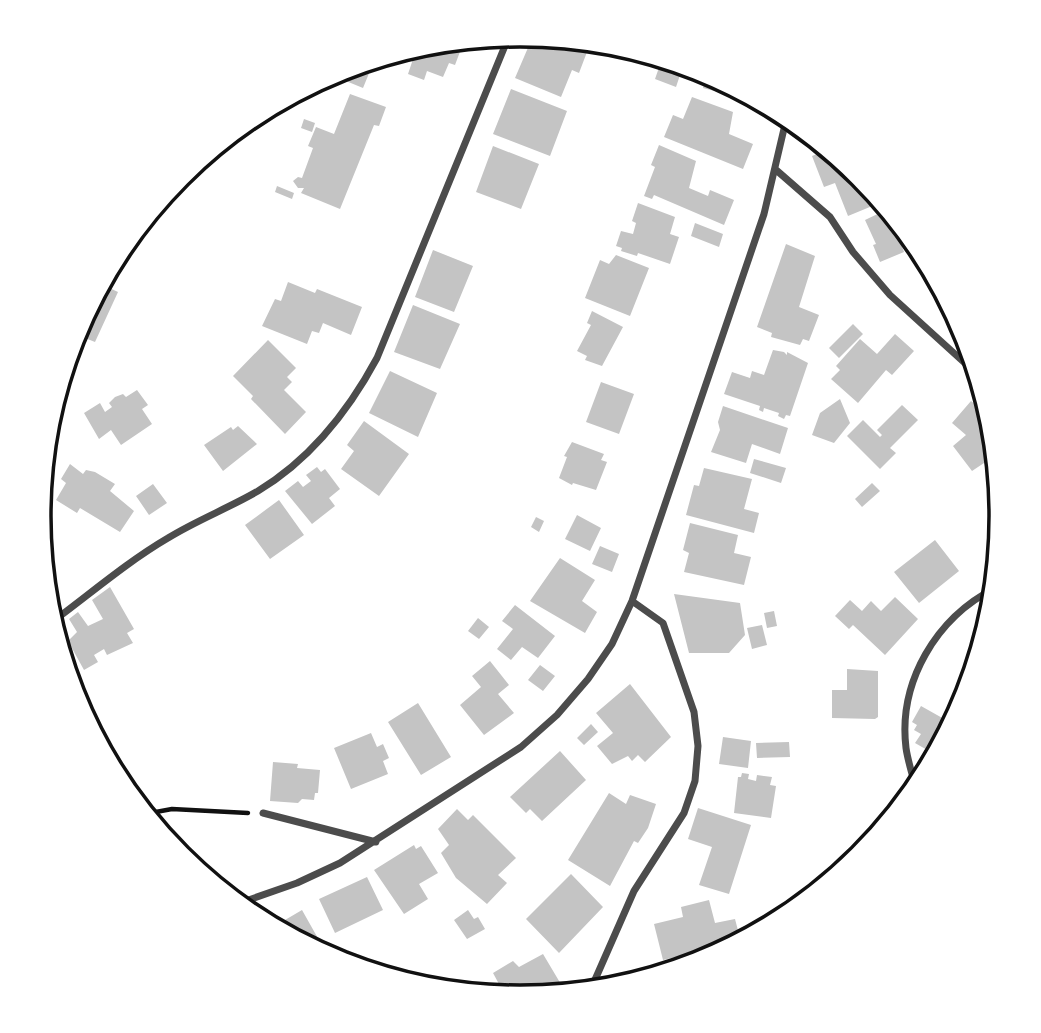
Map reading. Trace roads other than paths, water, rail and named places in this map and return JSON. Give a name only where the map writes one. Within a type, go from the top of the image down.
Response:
[{"type":"street","points":[[62,615],[165,539],[257,491],[295,465],[331,430],[358,394],[377,358],[504,48]]},
{"type":"street","points":[[250,900],[297,883],[377,842],[521,747],[557,715],[588,679],[612,644],[632,601],[764,214],[784,128]]},
{"type":"street","points":[[775,169],[830,217],[853,252],[890,295],[963,360]]},
{"type":"street","points":[[912,775],[906,748],[906,716],[910,688],[923,657],[941,631],[962,611],[983,597]]},
{"type":"street","points":[[595,980],[634,891],[675,830],[695,781],[698,746],[690,700],[663,623],[632,601]]},
{"type":"street","points":[[262,813],[377,842]]}]
